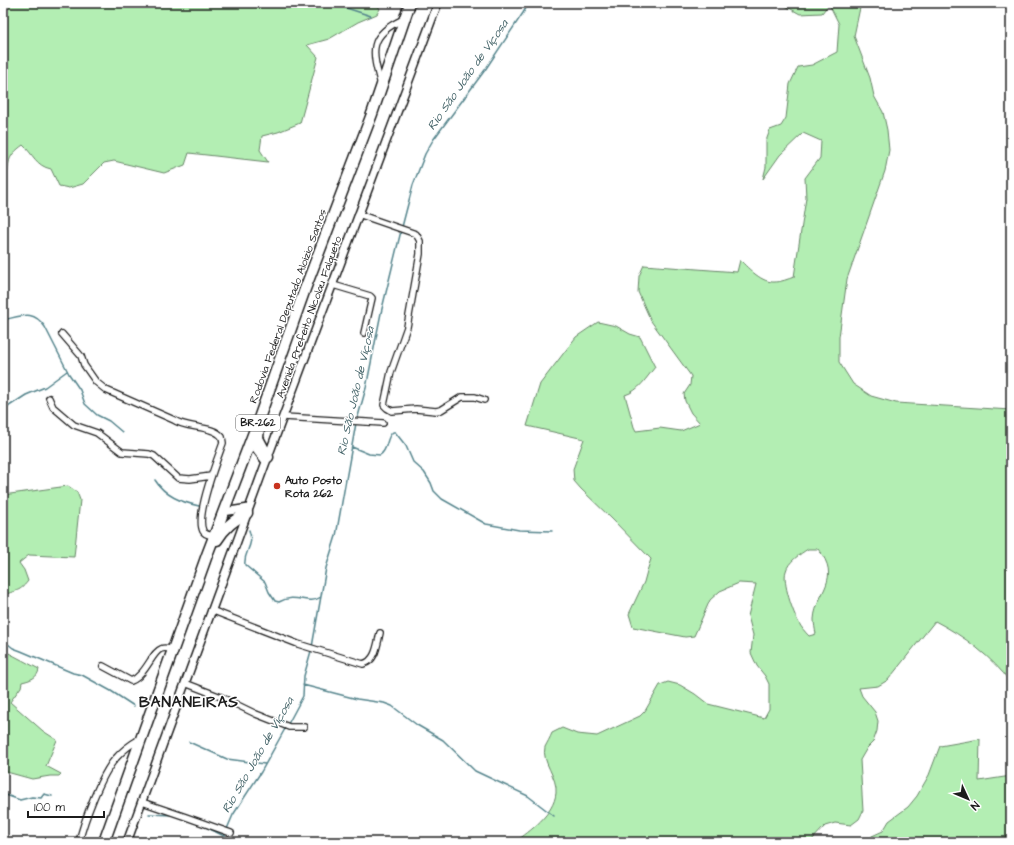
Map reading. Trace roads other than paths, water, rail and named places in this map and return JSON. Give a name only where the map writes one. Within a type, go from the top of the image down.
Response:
[{"type":"highway","name":"Rodovia Federal Deputado Aloízio Santos","points":[[104,842],[207,555],[381,88],[410,3]]},
{"type":"highway","points":[[265,402],[258,438],[267,459]]},
{"type":"highway","points":[[207,555],[222,531],[248,511]]},
{"type":"highway","points":[[99,842],[110,825]]},
{"type":"street","name":"Avenida Prefeito Nicolau Falqueto","points":[[127,842],[211,610],[438,3]]},
{"type":"street","points":[[381,88],[375,65],[374,45],[382,33],[404,19]]},
{"type":"street","points":[[358,214],[416,234],[419,238],[421,247],[407,326],[391,372],[384,405],[385,407],[392,411],[416,409],[436,412],[462,397],[476,397],[484,400]]},
{"type":"street","points":[[333,285],[370,296],[372,298],[364,333]]},
{"type":"street","points":[[62,334],[81,356],[84,364],[96,382],[106,390],[180,424],[193,426],[220,434],[223,443],[205,493],[202,527],[206,534],[214,536]]},
{"type":"street","points":[[49,398],[53,407],[74,425],[97,433],[122,452],[149,454],[154,456],[178,478],[190,479],[211,476]]},
{"type":"street","points":[[284,417],[382,423]]},
{"type":"street","points":[[250,441],[267,459]]},
{"type":"street","points":[[223,512],[248,511]]},
{"type":"street","points":[[211,610],[307,647],[363,664],[368,663],[372,658],[380,633]]},
{"type":"street","points":[[103,666],[131,681],[136,679],[144,672],[158,650],[166,648],[173,650]]},
{"type":"street","points":[[185,683],[221,697],[283,725],[289,727],[304,727]]},
{"type":"street","points":[[79,842],[83,825],[108,768],[115,758],[141,737]]},
{"type":"street","points":[[142,802],[186,816],[229,833]]},
{"type":"waterway","points":[[331,3],[371,16]]},
{"type":"waterway","name":"Rio São João de Viçosa","points":[[402,227],[413,185],[425,154],[433,140],[485,70],[529,3]]},
{"type":"waterway","name":"Rio São João de Viçosa","points":[[357,420],[366,388],[381,313],[401,231]]},
{"type":"waterway","points":[[3,320],[27,315],[41,321],[69,374],[80,390],[85,404],[97,415],[109,421],[122,432]]},
{"type":"waterway","points":[[3,410],[26,395],[45,387],[67,371]]},
{"type":"waterway","name":"Rio São João de Viçosa","points":[[312,647],[326,568],[336,536],[356,423]]},
{"type":"waterway","points":[[352,447],[369,454],[380,455],[385,450],[389,437],[393,432],[395,432],[406,446],[413,462],[424,472],[434,491],[442,499],[486,524],[519,530],[552,531]]},
{"type":"waterway","points":[[155,480],[159,486],[174,498],[199,506]]},
{"type":"waterway","points":[[249,530],[251,541],[246,556],[245,565],[265,582],[275,601],[279,602],[291,598],[311,600],[321,597]]},
{"type":"waterway","points":[[3,640],[13,648],[73,673],[82,675],[134,706]]},
{"type":"waterway","name":"Rio São João de Viçosa","points":[[288,724],[303,696],[304,676],[311,651]]},
{"type":"waterway","points":[[303,685],[357,699],[384,703],[392,706],[417,725],[443,740],[475,771],[528,796],[554,816]]},
{"type":"waterway","name":"Rio São João de Viçosa","points":[[227,829],[233,815],[261,772],[286,727]]},
{"type":"waterway","points":[[189,742],[227,759],[265,764]]},
{"type":"waterway","points":[[3,794],[20,800],[32,797],[41,798],[44,794],[52,796]]},
{"type":"waterway","points":[[149,814],[173,815]]},
{"type":"waterway","points":[[204,826],[224,836]]},
{"type":"waterway","name":"Rio São João de Viçosa","points":[[222,842],[226,833]]},
{"type":"place","name":"Auto Posto Rota 262","points":[[277,486]]},
{"type":"district","name":"BANANEIRAS","points":[[189,702]]}]
